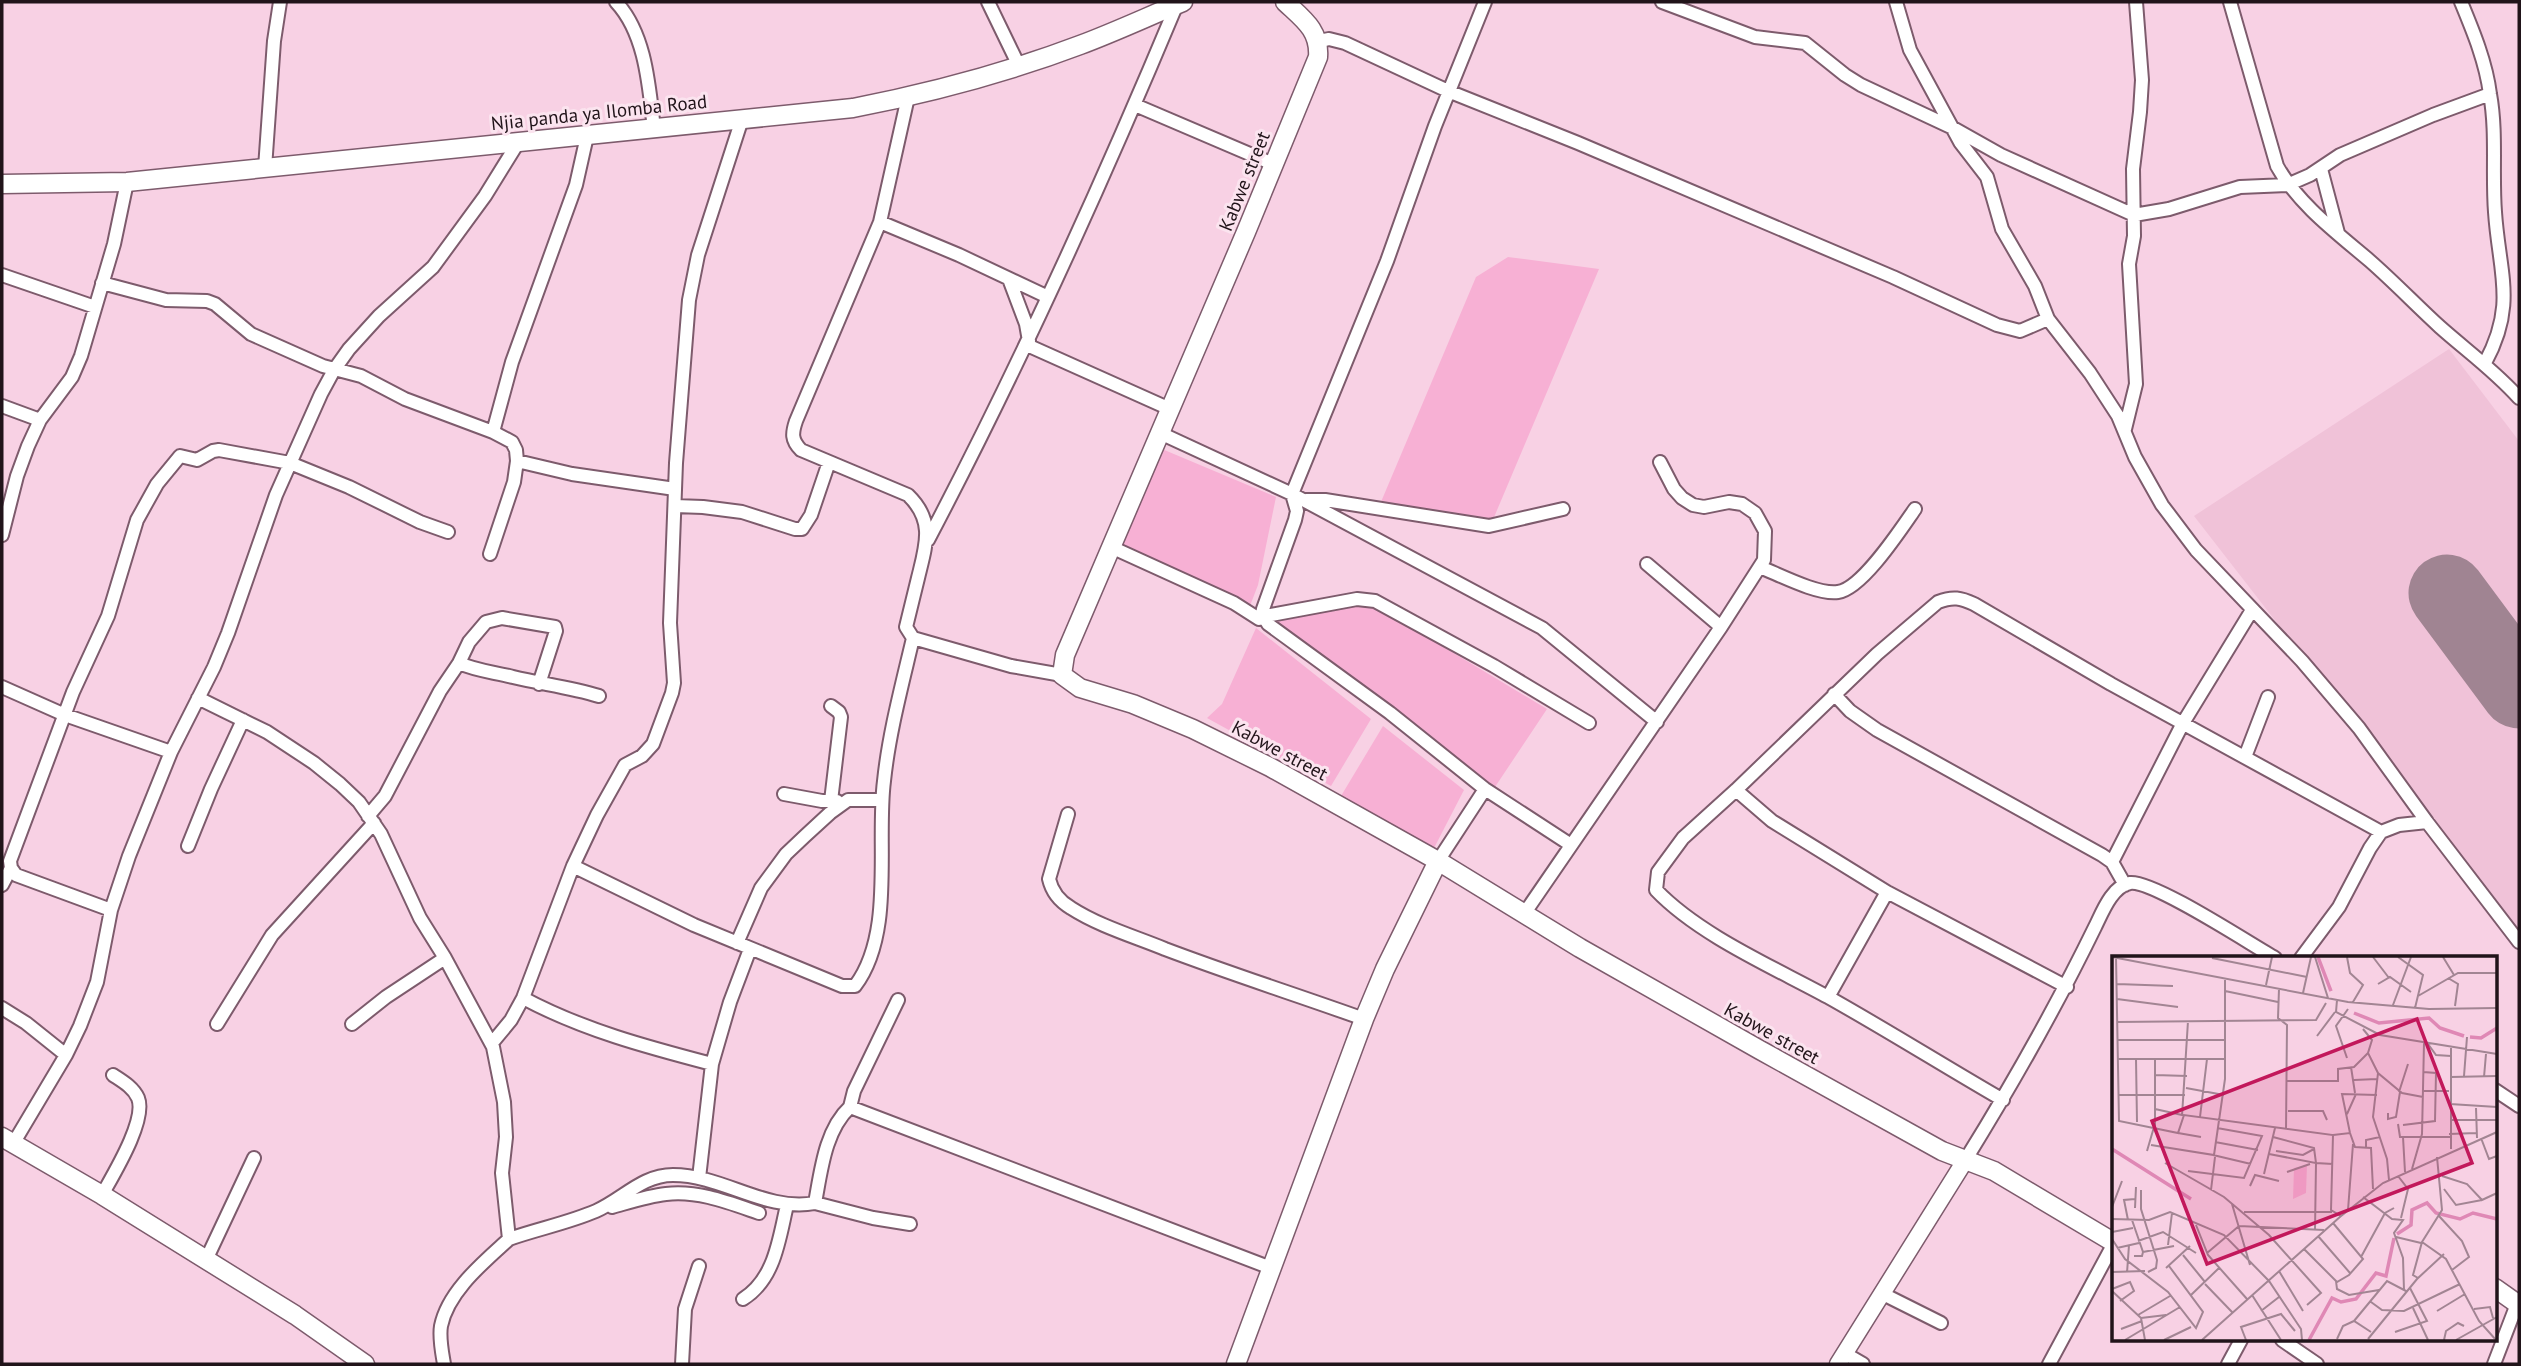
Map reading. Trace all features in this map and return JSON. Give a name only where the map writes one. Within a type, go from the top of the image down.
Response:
[{"type":"main road","points":[[1285,2],[1303,19],[1319,41]]},
{"type":"main road","name":"Njia panda ya Ilomba Road","points":[[2,184],[127,182],[815,113],[908,97],[1019,66],[1080,45],[1172,4]]},
{"type":"main road","name":"Kabwe street","points":[[1319,41],[1318,57],[1065,655],[1062,675],[1080,688],[1133,705],[1193,729],[1240,752],[1438,861],[1580,948],[1828,1088],[1942,1151],[1994,1171],[2112,1242]]},
{"type":"main road","points":[[1236,1364],[1364,1019],[1385,969],[1438,861]]},
{"type":"main road","points":[[7,1140],[102,1195],[302,1320],[365,1364]]},
{"type":"main road","points":[[2496,1289],[2518,1305]]},
{"type":"street","points":[[265,168],[274,41],[280,2]]},
{"type":"street","points":[[616,2],[631,19],[639,42],[654,129]]},
{"type":"street","points":[[988,2],[1019,66]]},
{"type":"street","points":[[1260,617],[1296,520],[1297,511],[1292,494],[1387,261],[1448,91],[1485,2]]},
{"type":"street","points":[[1662,2],[1755,37],[1805,43],[1845,75],[1953,128],[2001,155],[2134,215],[2169,209],[2239,187],[2287,185],[2321,169],[2340,155],[2490,94]]},
{"type":"street","points":[[1896,2],[1910,50],[1967,152],[1987,177],[2002,229],[2035,286],[2048,319],[2090,373],[2125,429],[2135,457],[2166,512],[2196,550],[2302,661],[2359,728],[2519,942]]},
{"type":"street","points":[[2125,429],[2136,384],[2129,264],[2142,80],[2136,2]]},
{"type":"street","points":[[2230,2],[2277,166],[2287,185],[2395,282],[2439,326],[2485,363],[2519,398]]},
{"type":"street","points":[[2460,2],[2479,51],[2490,94],[2494,206],[2504,302],[2501,329],[2485,363]]},
{"type":"street","points":[[1062,675],[1011,666],[913,638],[906,627],[928,540],[978,446],[1089,211],[1135,105],[1172,4]]},
{"type":"street","points":[[1319,41],[1329,39],[1345,43],[1448,91],[1578,143],[1893,277],[1997,325],[2020,331],[2048,319]]},
{"type":"street","points":[[908,97],[880,222],[792,433],[794,443],[801,450],[908,495],[921,510],[928,540]]},
{"type":"street","points":[[1135,105],[1273,164]]},
{"type":"street","points":[[492,1043],[511,1020],[523,998],[573,866],[597,815],[625,765],[642,756],[653,744],[672,693],[674,676],[670,623],[675,489],[691,279],[742,119]]},
{"type":"street","points":[[493,432],[512,362],[576,185],[587,136]]},
{"type":"street","points":[[7,1140],[66,1055],[80,1026],[97,982],[111,909],[138,831],[171,752],[214,667],[238,609],[265,525],[290,463],[334,370],[365,331],[433,267],[485,196],[519,141]]},
{"type":"street","points":[[2321,169],[2338,233]]},
{"type":"street","points":[[2,535],[17,476],[40,421],[72,377],[81,356],[114,244],[127,182]]},
{"type":"street","points":[[880,222],[1048,297]]},
{"type":"street","points":[[2,275],[95,307]]},
{"type":"street","points":[[1010,279],[1021,309],[1028,343]]},
{"type":"street","points":[[102,283],[166,300],[207,301],[215,304],[251,334],[334,370],[352,372],[414,403],[493,432],[512,442],[517,461],[512,492],[490,554]]},
{"type":"street","points":[[1028,343],[1170,409]]},
{"type":"street","points":[[2,406],[40,421]]},
{"type":"street","points":[[1160,433],[1306,500],[1378,542],[1542,628],[1657,722]]},
{"type":"street","points":[[2,886],[65,715],[107,616],[137,520],[180,456],[197,460],[219,450],[290,463],[349,486],[420,522],[448,532]]},
{"type":"street","points":[[517,461],[572,474],[675,489]]},
{"type":"street","points":[[675,506],[728,510],[802,529],[811,515],[829,462]]},
{"type":"street","points":[[1524,914],[1721,628],[1760,567],[1765,552],[1765,531],[1755,513],[1742,504],[1729,502],[1704,507],[1693,505],[1674,489],[1660,462]]},
{"type":"street","points":[[1306,500],[1325,499],[1489,526],[1563,509]]},
{"type":"street","points":[[1760,567],[1817,589],[1842,591],[1854,584],[1884,552],[1915,509]]},
{"type":"street","points":[[1111,547],[1260,617],[1391,713],[1485,789],[1571,845]]},
{"type":"street","points":[[1647,564],[1721,628]]},
{"type":"street","points":[[2003,1100],[1706,929],[1656,890],[1658,872],[1683,838],[1737,790],[1877,654],[1938,602],[1950,597],[1961,598],[2381,832]]},
{"type":"street","points":[[1260,617],[1357,599],[1376,601],[1494,666],[1589,723]]},
{"type":"street","points":[[2112,862],[2183,723],[2252,610]]},
{"type":"street","points":[[217,1024],[272,935],[371,819],[440,691],[469,642],[486,622],[502,618],[555,627],[539,684]]},
{"type":"street","points":[[573,866],[750,949],[842,986],[855,986],[868,961],[881,911],[882,800],[887,754],[913,638]]},
{"type":"street","points":[[459,663],[472,669],[539,684],[563,685],[599,696]]},
{"type":"street","points":[[2,687],[65,715],[171,752]]},
{"type":"street","points":[[1834,694],[1850,711],[1877,730],[2112,862],[2125,885]]},
{"type":"street","points":[[2245,757],[2268,697]]},
{"type":"street","points":[[198,698],[267,732],[323,770],[340,784],[371,819],[419,918],[445,958],[492,1043],[504,1102],[506,1138],[502,1173],[509,1239]]},
{"type":"street","points":[[831,706],[841,717],[831,801]]},
{"type":"street","points":[[188,846],[243,720]]},
{"type":"street","points":[[1438,861],[1485,789]]},
{"type":"street","points":[[1737,790],[1772,821],[1887,892],[2067,987]]},
{"type":"street","points":[[784,794],[831,801],[882,800]]},
{"type":"street","points":[[737,943],[761,888],[780,863],[820,822],[848,800]]},
{"type":"street","points":[[1068,814],[1049,879],[1057,898],[1069,907],[1115,930],[1364,1019]]},
{"type":"street","points":[[2302,956],[2339,907],[2381,832],[2399,825],[2427,822]]},
{"type":"street","points":[[10,869],[27,879],[111,909]]},
{"type":"street","points":[[1863,1364],[1841,1358],[2003,1100],[2067,987],[2104,908],[2117,890],[2125,885],[2141,884],[2171,898],[2272,956]]},
{"type":"street","points":[[1828,998],[1887,892]]},
{"type":"street","points":[[699,1178],[712,1064],[730,1002],[750,949]]},
{"type":"street","points":[[352,1024],[386,997],[445,958]]},
{"type":"street","points":[[523,998],[626,1041],[712,1064]]},
{"type":"street","points":[[815,1203],[820,1172],[831,1138],[839,1120],[850,1107],[858,1083],[898,1000]]},
{"type":"street","points":[[2,1008],[26,1023],[66,1055]]},
{"type":"street","points":[[102,1195],[131,1138],[140,1108],[139,1099],[133,1090],[113,1075]]},
{"type":"street","points":[[2496,1091],[2519,1106]]},
{"type":"street","points":[[850,1107],[1271,1268]]},
{"type":"street","points":[[206,1260],[254,1158]]},
{"type":"street","points":[[598,1210],[638,1184],[673,1175],[699,1178],[787,1205],[815,1203],[873,1218],[910,1224]]},
{"type":"street","points":[[444,1364],[440,1334],[445,1312],[466,1283],[509,1239],[598,1210],[644,1198],[678,1194],[710,1198],[759,1213]]},
{"type":"street","points":[[743,1298],[754,1292],[764,1280],[779,1242],[787,1205]]},
{"type":"street","points":[[2049,1364],[2112,1245]]},
{"type":"street","points":[[682,1364],[685,1309],[699,1266]]},
{"type":"street","points":[[1881,1293],[1941,1323]]},
{"type":"street","points":[[2494,1364],[2518,1305]]},
{"type":"street","points":[[2228,1364],[2240,1342]]},
{"type":"street","points":[[2285,1342],[2317,1364]]},
{"type":"shaded area","points":[[1508,257],[1599,269],[1492,522],[1378,509],[1476,277]]},
{"type":"shaded area","points":[[2449,349],[2519,441],[2519,934],[2194,516]]},
{"type":"shaded area","points":[[1162,449],[1276,497],[1258,585],[1248,611],[1117,558]]},
{"type":"shaded area","points":[[1362,598],[1547,709],[1493,790],[1269,617]]},
{"type":"shaded area","points":[[1256,628],[1371,719],[1331,786],[1207,718],[1222,704]]},
{"type":"shaded area","points":[[1383,726],[1464,790],[1432,852],[1341,796]]},
{"type":"runway","points":[[2447,593],[2519,690]]}]
